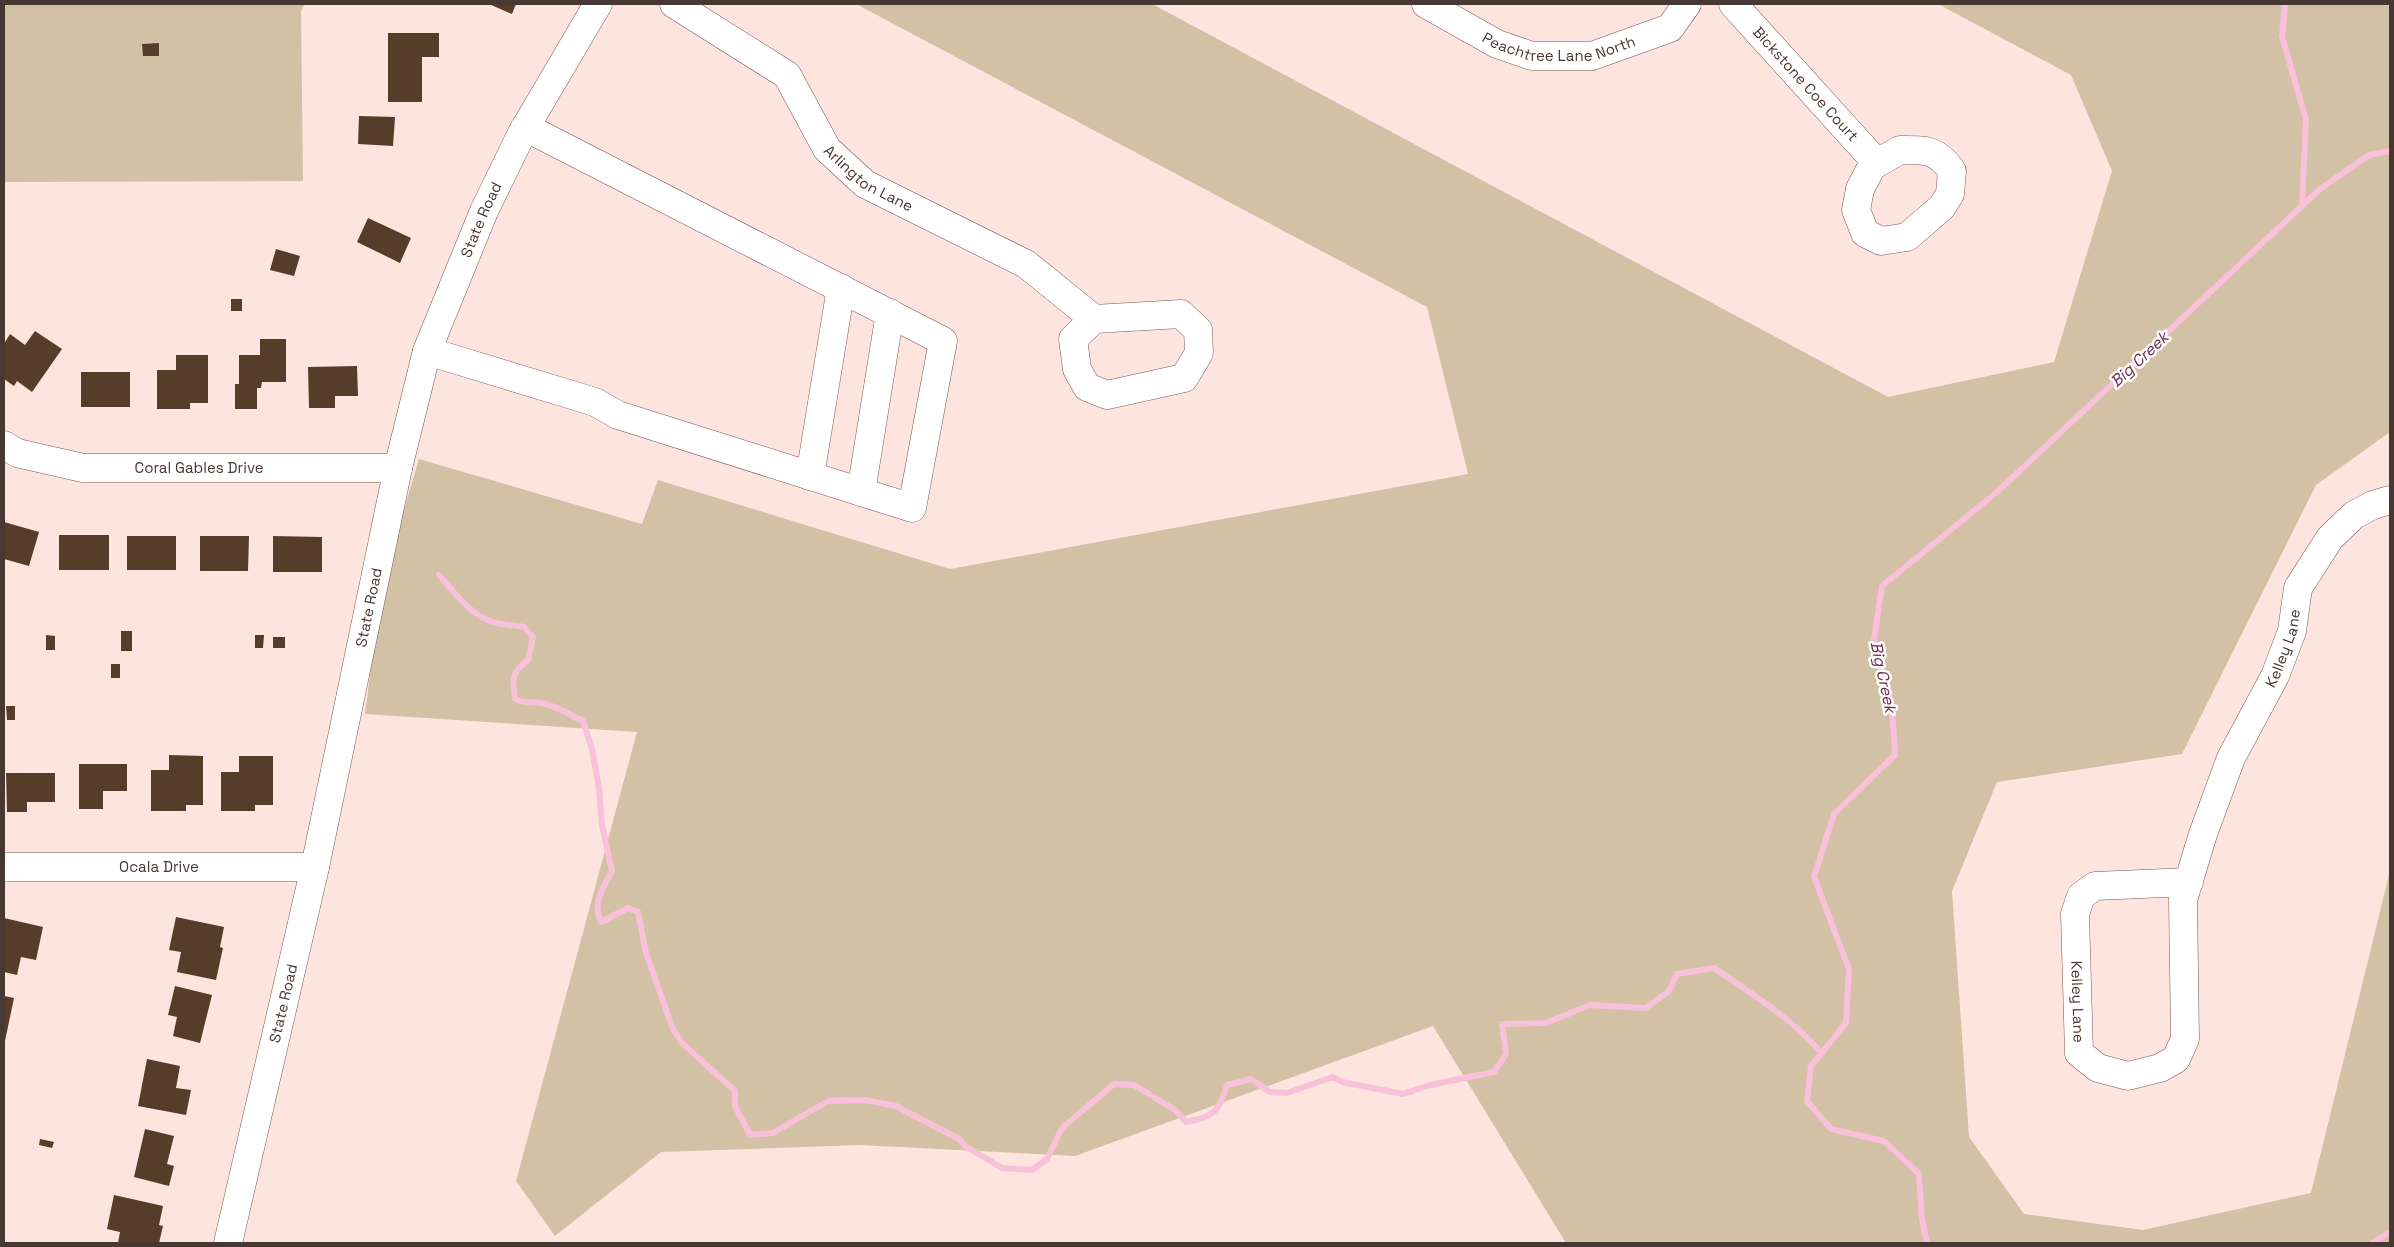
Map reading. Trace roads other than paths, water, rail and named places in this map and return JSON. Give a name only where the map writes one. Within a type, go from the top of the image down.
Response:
[{"type":"street","name":"State Road","points":[[228,1243],[315,867],[398,468],[427,351],[484,211],[526,127],[598,4]]},
{"type":"street","name":"Arlington Lane","points":[[674,4],[787,75],[827,149],[866,184],[1026,264],[1094,319]]},
{"type":"street","name":"Peachtree Lane North","points":[[1426,4],[1497,44],[1532,56],[1592,56],[1670,28],[1687,4]]},
{"type":"street","name":"Bickstone Coe Court","points":[[1733,4],[1877,163]]},
{"type":"street","points":[[427,351],[595,402],[618,415],[912,508],[943,341],[526,127]]},
{"type":"street","points":[[802,474],[841,288]]},
{"type":"street","points":[[861,492],[890,313]]},
{"type":"street","name":"Coral Gables Drive","points":[[4,445],[18,453],[83,468],[398,468]]},
{"type":"street","name":"Kelley Lane","points":[[2189,882],[2095,886],[2081,896],[2075,914],[2079,1053],[2098,1068],[2128,1076],[2160,1068],[2176,1059],[2184,1039],[2183,900],[2231,758],[2275,676],[2292,631],[2298,588],[2330,538],[2354,515],[2373,505],[2390,500]]},
{"type":"street","name":"Ocala Drive","points":[[4,867],[315,867]]},
{"type":"waterway","points":[[2285,4],[2282,36],[2306,120],[2302,205]]},
{"type":"waterway","name":"Big Creek","points":[[1927,1243],[1922,1220],[1919,1174],[1884,1141],[1831,1129],[1807,1101],[1811,1066],[1846,1023],[1849,969],[1814,877],[1834,814],[1895,755],[1892,706],[1874,639],[1882,586],[1997,492],[2320,189],[2369,155],[2390,151]]},
{"type":"waterway","points":[[439,575],[472,611],[497,623],[524,627],[533,637],[528,660],[518,669],[514,677],[515,699],[547,704],[583,721],[592,749],[599,788],[602,825],[612,871],[598,902],[601,922],[628,908],[638,912],[646,953],[673,1029],[682,1043],[735,1091],[735,1106],[750,1135],[773,1133],[828,1101],[865,1100],[896,1106],[959,1139],[965,1146],[1002,1168],[1032,1170],[1047,1159],[1062,1128],[1114,1084],[1134,1085],[1175,1110],[1186,1122],[1203,1118],[1214,1112],[1221,1101],[1227,1085],[1251,1079],[1270,1092],[1287,1093],[1333,1077],[1342,1082],[1403,1094],[1430,1085],[1494,1072],[1506,1054],[1502,1024],[1546,1023],[1590,1005],[1646,1008],[1669,991],[1677,974],[1714,968],[1785,1018],[1821,1053]]},
{"type":"waterway","name":"Big Creek","points":[[2372,1243],[2390,1232]]}]
